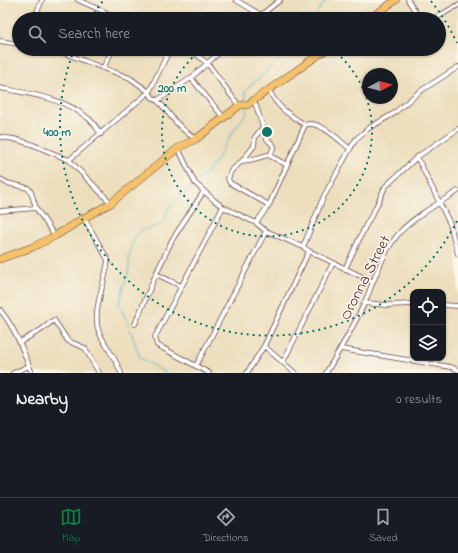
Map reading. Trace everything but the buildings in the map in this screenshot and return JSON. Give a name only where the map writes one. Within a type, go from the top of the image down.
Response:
[{"type":"main road","points":[[379,12],[396,0]]},
{"type":"main road","points":[[0,259],[34,247],[111,203],[178,148],[196,139],[224,118],[269,90],[317,56]]},
{"type":"street","points":[[37,12],[42,0]]},
{"type":"street","points":[[78,0],[105,12]]},
{"type":"street","points":[[236,0],[256,12]]},
{"type":"street","points":[[265,12],[280,0]]},
{"type":"street","points":[[408,0],[416,12]]},
{"type":"street","points":[[446,12],[458,5]]},
{"type":"street","points":[[0,42],[12,43]]},
{"type":"street","points":[[71,56],[130,78],[149,92],[152,97],[158,100],[171,117],[188,134],[196,139]]},
{"type":"street","points":[[103,68],[109,56]]},
{"type":"street","points":[[69,160],[149,92],[167,56]]},
{"type":"street","points":[[198,56],[208,64],[245,104],[255,103],[267,139],[274,146],[270,156]]},
{"type":"street","points":[[158,100],[191,78],[216,56]]},
{"type":"street","points":[[303,247],[324,196],[356,139],[369,128],[393,114],[419,92],[458,67]]},
{"type":"street","points":[[191,78],[224,118]]},
{"type":"street","points":[[0,88],[41,96],[77,110],[91,120],[100,134]]},
{"type":"street","points":[[269,90],[272,97],[281,109],[305,125],[313,123],[329,131],[350,149]]},
{"type":"street","points":[[256,223],[269,205],[305,125]]},
{"type":"street","points":[[263,127],[255,137],[254,146],[242,161],[231,171],[228,179],[230,183],[269,205]]},
{"type":"street","points":[[345,269],[385,187],[417,156],[458,129]]},
{"type":"street","points":[[0,137],[31,144],[69,160],[111,203]]},
{"type":"street","points":[[178,148],[195,183],[224,208],[256,223],[266,231],[303,247],[373,282]]},
{"type":"street","points":[[242,161],[268,155],[287,165]]},
{"type":"street","points":[[417,156],[450,224],[458,254]]},
{"type":"street","points":[[0,179],[7,183],[28,188],[31,192],[36,208],[55,236]]},
{"type":"street","points":[[135,324],[172,240],[204,190]]},
{"type":"street","name":"Oronna Street","points":[[326,373],[341,349],[391,244],[412,221],[458,191]]},
{"type":"street","points":[[0,211],[36,208]]},
{"type":"street","points":[[209,373],[157,344],[155,337],[224,208]]},
{"type":"street","points":[[84,218],[108,260],[97,321],[99,331],[122,373]]},
{"type":"street","points":[[196,366],[266,231]]},
{"type":"street","points":[[247,373],[264,346],[309,251]]},
{"type":"street","points":[[283,362],[333,263]]},
{"type":"street","points":[[156,274],[181,286]]},
{"type":"street","points":[[364,303],[387,305],[410,304]]},
{"type":"street","points":[[446,305],[458,306]]},
{"type":"street","points":[[0,310],[7,318],[20,342],[32,373]]},
{"type":"street","points":[[20,342],[41,330],[54,320],[68,341],[84,348],[98,373]]},
{"type":"street","points":[[264,346],[295,373]]},
{"type":"street","points":[[341,349],[451,367],[458,370]]},
{"type":"street","points":[[13,373],[29,366]]},
{"type":"waterway","points":[[318,12],[326,0]]},
{"type":"waterway","points":[[246,102],[245,91],[282,56]]},
{"type":"waterway","points":[[196,182],[212,167],[232,133],[247,113],[247,107]]},
{"type":"waterway","points":[[166,373],[140,358],[128,323],[119,305],[129,269],[129,255],[134,239],[141,230],[155,227],[164,222],[172,205],[193,185]]}]
